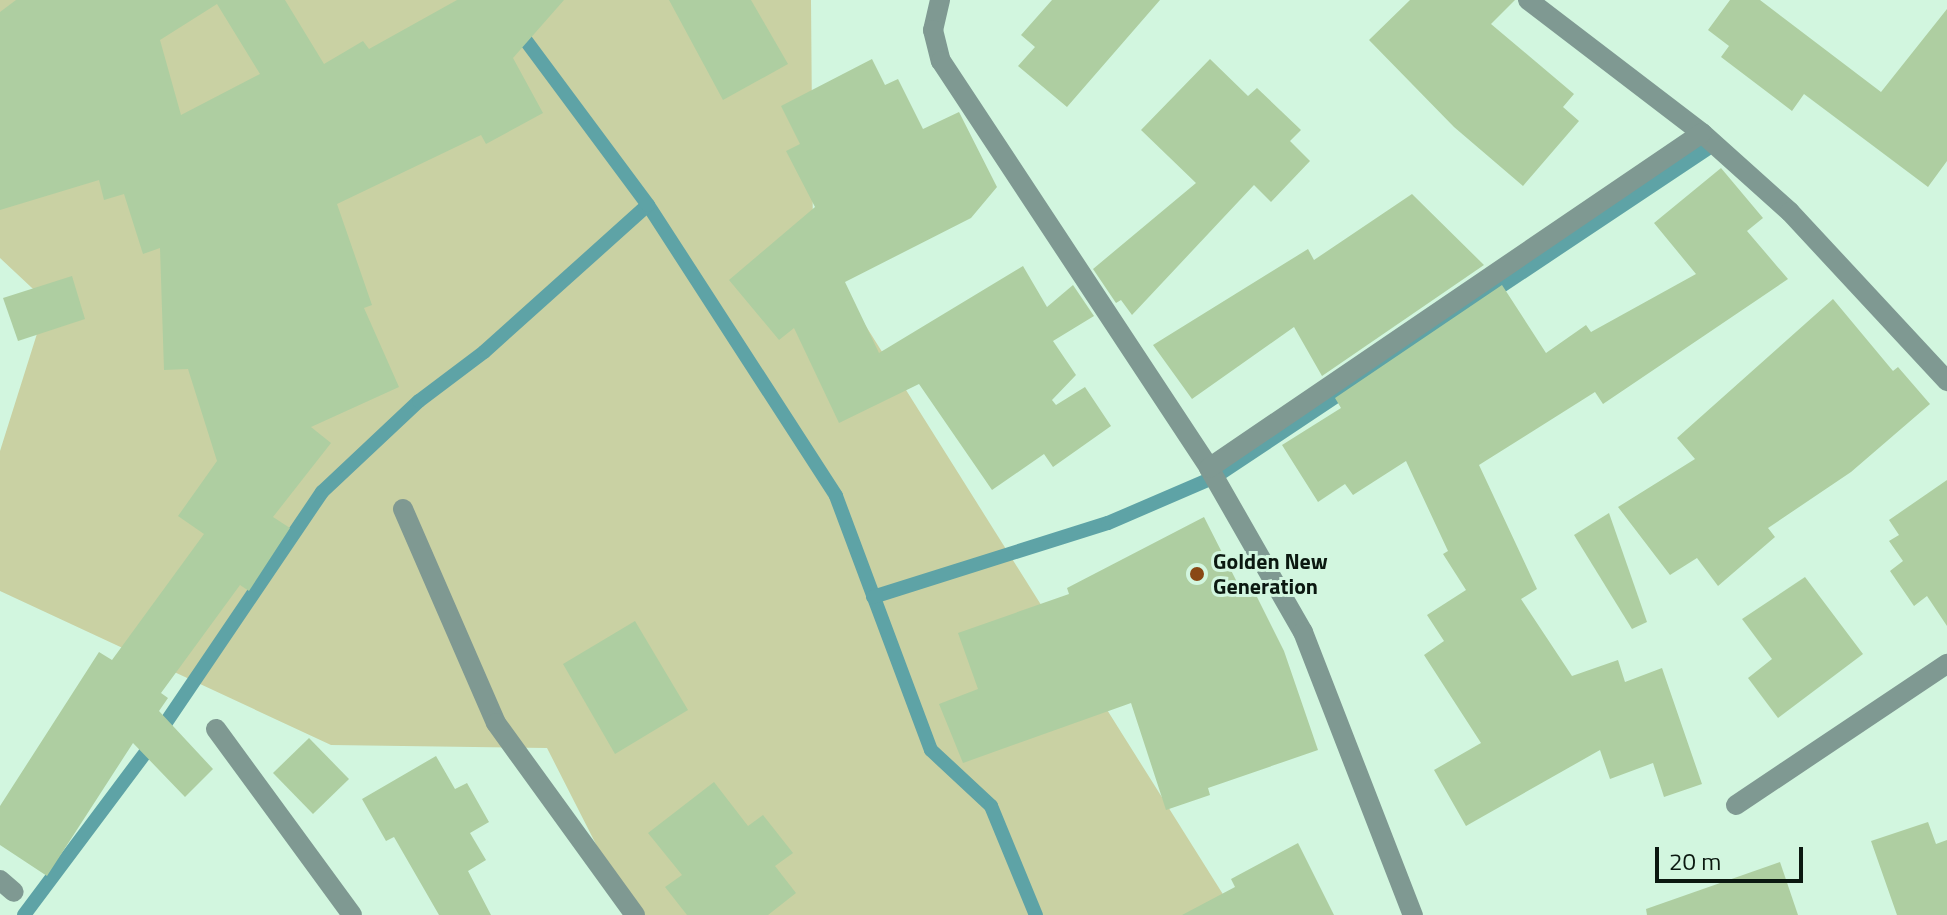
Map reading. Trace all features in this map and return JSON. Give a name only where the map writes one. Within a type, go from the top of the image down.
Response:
[{"type":"street","points":[[940,0],[933,30],[941,61],[1209,468],[1303,632],[1413,915]]},
{"type":"street","points":[[1528,0],[1702,133],[1790,212],[1947,381]]},
{"type":"street","points":[[1209,468],[1702,133]]},
{"type":"street","points":[[403,509],[496,723],[635,915]]},
{"type":"street","points":[[1736,805],[1947,664]]},
{"type":"street","points":[[216,729],[352,915]]},
{"type":"green space","points":[[0,0],[811,0],[813,242],[1236,915],[632,915],[547,748],[331,745],[0,591],[0,451],[47,302],[0,258]]},
{"type":"building","points":[[16,0],[285,0],[324,64],[363,41],[369,49],[457,0],[564,0],[513,58],[543,113],[486,144],[481,135],[337,204],[372,305],[364,308],[399,387],[311,427],[331,443],[273,517],[290,528],[249,591],[240,585],[161,693],[168,698],[159,711],[213,769],[185,797],[133,743],[47,876],[0,845],[0,806],[99,652],[112,660],[204,534],[178,516],[217,461],[188,369],[164,370],[160,248],[143,254],[124,194],[104,200],[99,180],[0,210],[0,12]],"holes":[[[217,4],[260,74],[181,115],[160,40]]]},
{"type":"building","points":[[669,0],[751,0],[788,64],[723,100]]},
{"type":"building","points":[[1052,0],[1160,0],[1067,107],[1018,66],[1035,47],[1021,35]]},
{"type":"building","points":[[1410,0],[1515,0],[1491,24],[1574,94],[1563,107],[1579,121],[1523,186],[1454,127],[1369,40]]},
{"type":"building","points":[[1730,0],[1760,0],[1881,92],[1947,9],[1947,161],[1928,187],[1804,94],[1792,111],[1721,57],[1729,46],[1708,30]]},
{"type":"building","points":[[872,59],[885,85],[898,79],[923,129],[959,112],[997,187],[971,218],[845,282],[879,353],[1023,266],[1047,307],[1073,285],[1094,316],[1053,341],[1076,375],[1052,400],[1056,405],[1085,387],[1111,426],[1053,467],[1044,454],[992,490],[919,384],[839,423],[794,328],[779,340],[729,280],[815,207],[786,151],[800,144],[781,106]]},
{"type":"building","points":[[1210,59],[1248,96],[1257,88],[1301,130],[1290,141],[1310,161],[1271,202],[1254,185],[1132,315],[1121,300],[1116,303],[1093,269],[1196,183],[1141,130]]},
{"type":"building","points":[[1721,168],[1763,218],[1747,231],[1788,279],[1603,404],[1595,392],[1479,465],[1537,589],[1521,599],[1572,676],[1618,660],[1625,682],[1662,668],[1702,784],[1664,797],[1653,763],[1610,779],[1600,750],[1466,826],[1434,770],[1481,743],[1424,655],[1444,641],[1427,615],[1466,590],[1443,554],[1448,551],[1406,461],[1353,495],[1345,484],[1318,502],[1282,445],[1341,408],[1335,398],[1502,285],[1546,353],[1586,325],[1591,332],[1696,274],[1654,223]]},
{"type":"building","points":[[1412,194],[1484,265],[1322,376],[1294,327],[1192,399],[1153,345],[1308,249],[1314,260]]},
{"type":"building","points":[[72,276],[85,319],[18,341],[3,298]]},
{"type":"building","points":[[1833,299],[1893,371],[1898,367],[1930,404],[1851,472],[1768,528],[1775,537],[1718,586],[1697,558],[1670,575],[1618,507],[1695,459],[1677,438]]},
{"type":"building","points":[[1947,480],[1947,626],[1927,596],[1914,606],[1890,571],[1903,561],[1889,541],[1899,535],[1889,520]]},
{"type":"building","points":[[1609,513],[1647,622],[1632,629],[1574,535]]},
{"type":"building","points":[[1204,517],[1241,590],[1251,585],[1284,651],[1318,750],[1208,788],[1210,795],[1166,810],[1131,703],[963,763],[939,704],[978,689],[958,633],[1069,594],[1067,588]]},
{"type":"building","points":[[1805,577],[1863,654],[1778,718],[1748,678],[1772,659],[1742,619]]},
{"type":"building","points":[[635,621],[688,710],[615,754],[563,664]]},
{"type":"building","points":[[309,738],[349,779],[313,814],[273,773]]},
{"type":"building","points":[[436,756],[455,789],[467,783],[489,822],[470,833],[486,860],[468,871],[491,915],[439,915],[394,837],[386,841],[362,799]]},
{"type":"building","points":[[714,782],[748,826],[763,815],[793,853],[775,866],[796,893],[768,915],[687,915],[665,887],[682,875],[648,833]]},
{"type":"building","points":[[1928,822],[1936,844],[1947,840],[1947,915],[1897,915],[1871,841]]},
{"type":"building","points":[[1298,843],[1334,915],[1182,915],[1235,887],[1231,879]]},
{"type":"building","points":[[1780,862],[1798,915],[1647,915],[1646,909]]},
{"type":"waterway","points":[[24,915],[146,752],[322,492],[419,401],[484,352],[648,205],[496,0]]},
{"type":"waterway","points":[[873,597],[1108,523],[1215,477],[1707,149]]},
{"type":"waterway","points":[[648,205],[836,496],[931,750],[991,806],[1036,915]]},
{"type":"place","name":"Golden New Generation","points":[[1197,574]]}]
